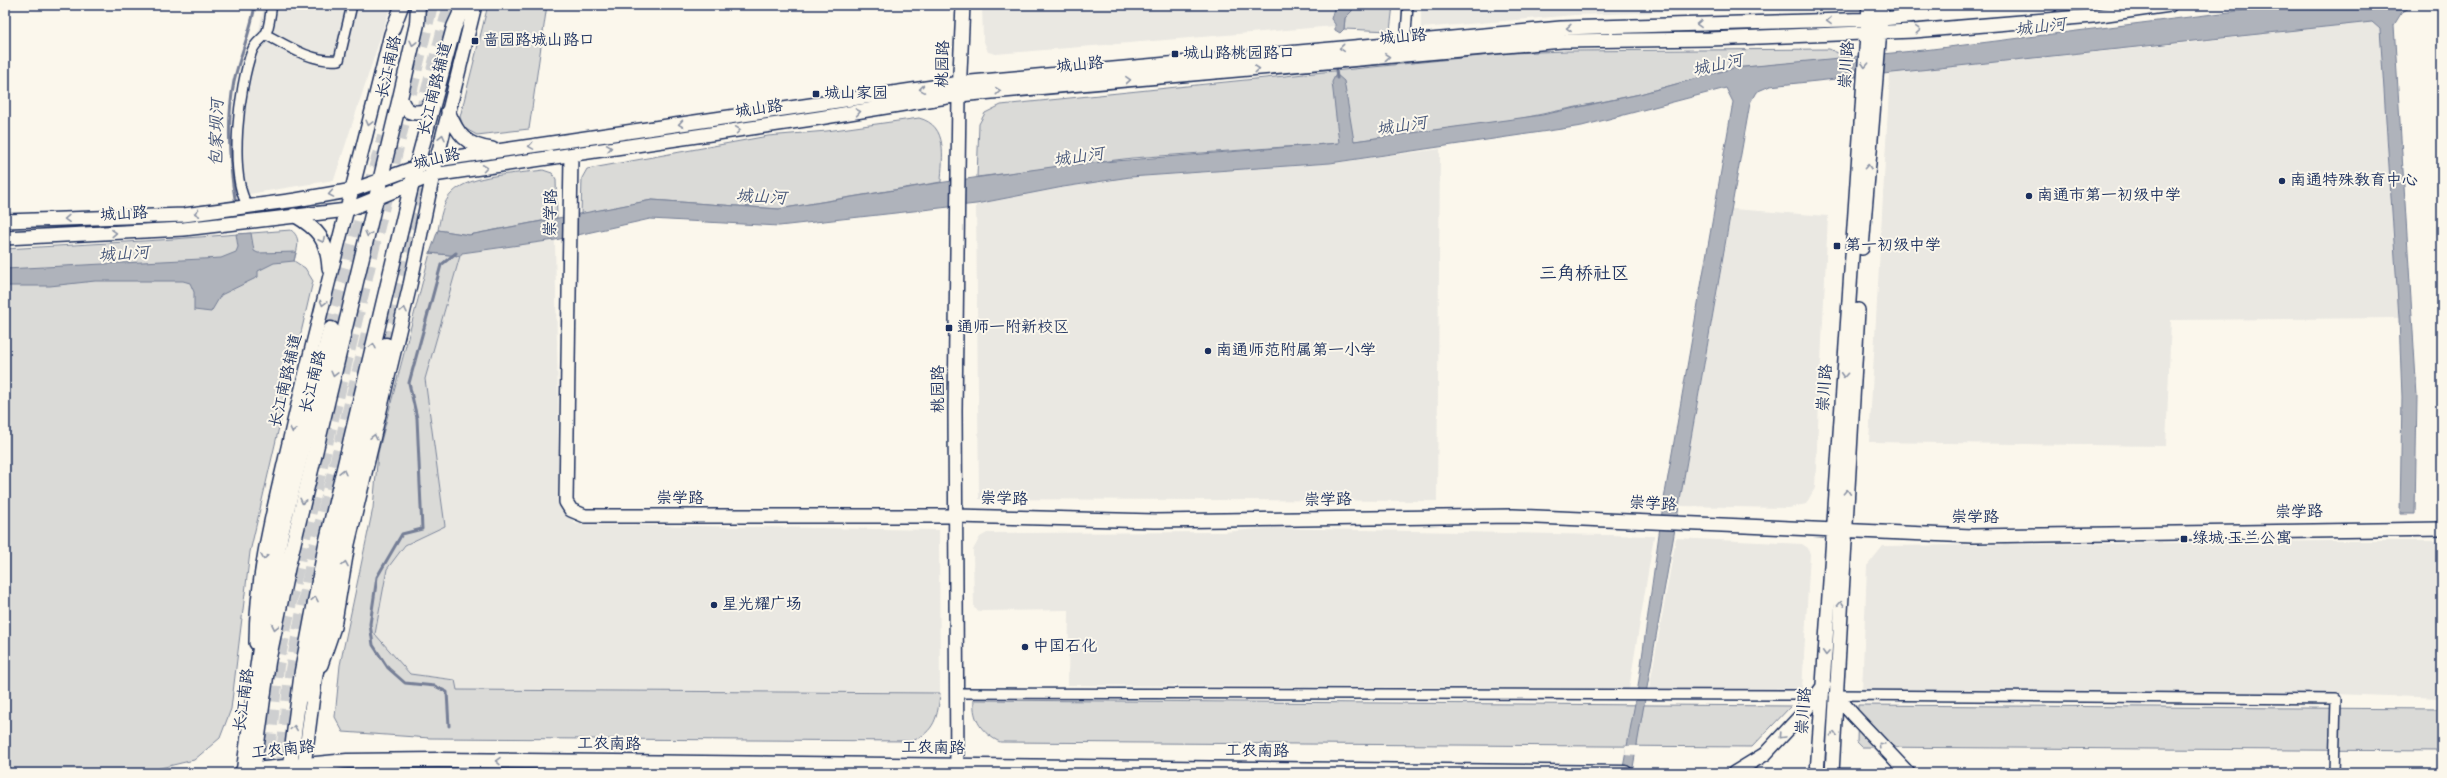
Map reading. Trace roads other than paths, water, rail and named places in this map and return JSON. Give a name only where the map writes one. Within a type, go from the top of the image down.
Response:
[{"type":"highway","points":[[256,684],[269,591],[280,534],[331,330]]},
{"type":"highway","points":[[311,696],[334,556],[386,346]]},
{"type":"main road","name":"长江南路辅道","points":[[247,772],[256,684],[256,619],[263,557],[329,280],[353,190],[391,34],[402,5]]},
{"type":"main road","name":"长江南路","points":[[247,772],[266,669],[288,566],[400,98],[417,24],[418,5]]},
{"type":"main road","points":[[296,769],[302,671],[326,544],[412,183],[454,27],[464,5]]},
{"type":"main road","name":"长江南路辅道","points":[[296,769],[311,696],[334,627],[348,544],[410,285],[436,160],[475,5]]},
{"type":"main road","name":"桃园路","points":[[957,770],[956,395],[960,89],[963,5]]},
{"type":"main road","name":"崇川路","points":[[1818,773],[1824,685],[1839,531],[1873,32],[1869,5]]},
{"type":"main road","name":"崇川路","points":[[1873,32],[1882,5]]},
{"type":"main road","points":[[1903,5],[1917,16]]},
{"type":"main road","name":"城山路","points":[[5,221],[184,215],[353,190],[436,160],[502,150],[960,89],[1405,42],[1561,28],[1873,32],[1917,16],[2051,5]]},
{"type":"main road","name":"城山路","points":[[5,238],[184,229],[347,210],[377,196],[433,175],[819,118],[960,89],[1405,55],[1562,40],[1710,39],[1873,32],[2093,16],[2170,5]]},
{"type":"main road","points":[[400,98],[403,107],[408,112],[417,114],[426,111],[436,94]]},
{"type":"main road","points":[[448,111],[456,130],[466,140],[477,147],[502,150]]},
{"type":"main road","name":"崇学路","points":[[571,155],[568,250],[566,502],[571,510],[584,516],[957,516],[1155,521],[1513,516],[1972,536],[2442,529]]},
{"type":"main road","points":[[294,215],[309,224],[322,238],[328,255],[329,280]]},
{"type":"main road","name":"崇川路","points":[[1832,773],[1836,695],[1839,531]]},
{"type":"main road","points":[[1734,773],[1765,754],[1806,710],[1824,685]]},
{"type":"main road","points":[[1836,695],[1853,716],[1908,773]]},
{"type":"main road","name":"工农南路","points":[[247,772],[296,769],[347,761],[438,760],[957,770],[1625,773]]},
{"type":"street","points":[[243,207],[238,166],[238,123],[243,84],[252,52],[257,41],[265,34],[272,5]]},
{"type":"street","points":[[265,34],[302,53],[330,61],[339,60],[352,5]]},
{"type":"street","points":[[1405,55],[1408,5]]},
{"type":"street","points":[[957,693],[1801,695],[1806,710]]},
{"type":"street","points":[[1836,695],[2336,699],[2334,773]]},
{"type":"waterway","name":"包家坝河","points":[[236,205],[230,159],[230,112],[234,81],[251,24],[255,5]]},
{"type":"waterway","points":[[1336,70],[1337,78]]},
{"type":"waterway","points":[[449,726],[447,692],[435,686],[405,683],[388,668],[373,645],[370,624],[377,577],[402,534],[422,529],[417,418],[409,383],[441,265],[456,253]]},
{"type":"tunnel","points":[[265,773],[276,666],[298,557],[430,5]]},
{"type":"tunnel","points":[[422,117],[451,5]]},
{"type":"tunnel","points":[[331,330],[385,137]]},
{"type":"tunnel","points":[[386,346],[419,202],[424,166]]},
{"type":"tunnel","points":[[282,773],[292,675],[314,558],[369,334]]},
{"type":"place","name":"啬园路城山路口","points":[[475,41]]},
{"type":"place","name":"城山路桃园路口","points":[[1175,54]]},
{"type":"place","name":"城山家园","points":[[816,94]]},
{"type":"place","name":"南通特殊教育中心","points":[[2282,181]]},
{"type":"place","name":"南通市第一初级中学","points":[[2029,196]]},
{"type":"place","name":"第一初级中学","points":[[1837,246]]},
{"type":"place","name":"通师一附新校区","points":[[949,328]]},
{"type":"place","name":"南通师范附属第一小学","points":[[1208,351]]},
{"type":"place","name":"绿城·玉兰公寓","points":[[2184,539]]},
{"type":"place","name":"星光耀广场","points":[[714,605]]},
{"type":"place","name":"中国石化","points":[[1025,647]]},
{"type":"district","name":"三角桥社区","points":[[1584,275]]},
{"type":"water label","name":"城山河","points":[[2041,29]]},
{"type":"water label","name":"城山河","points":[[1718,67]]},
{"type":"water label","name":"城山河","points":[[1402,128]]},
{"type":"water label","name":"城山河","points":[[1079,159]]},
{"type":"water label","name":"城山河","points":[[761,199]]},
{"type":"water label","name":"城山河","points":[[124,256]]}]
